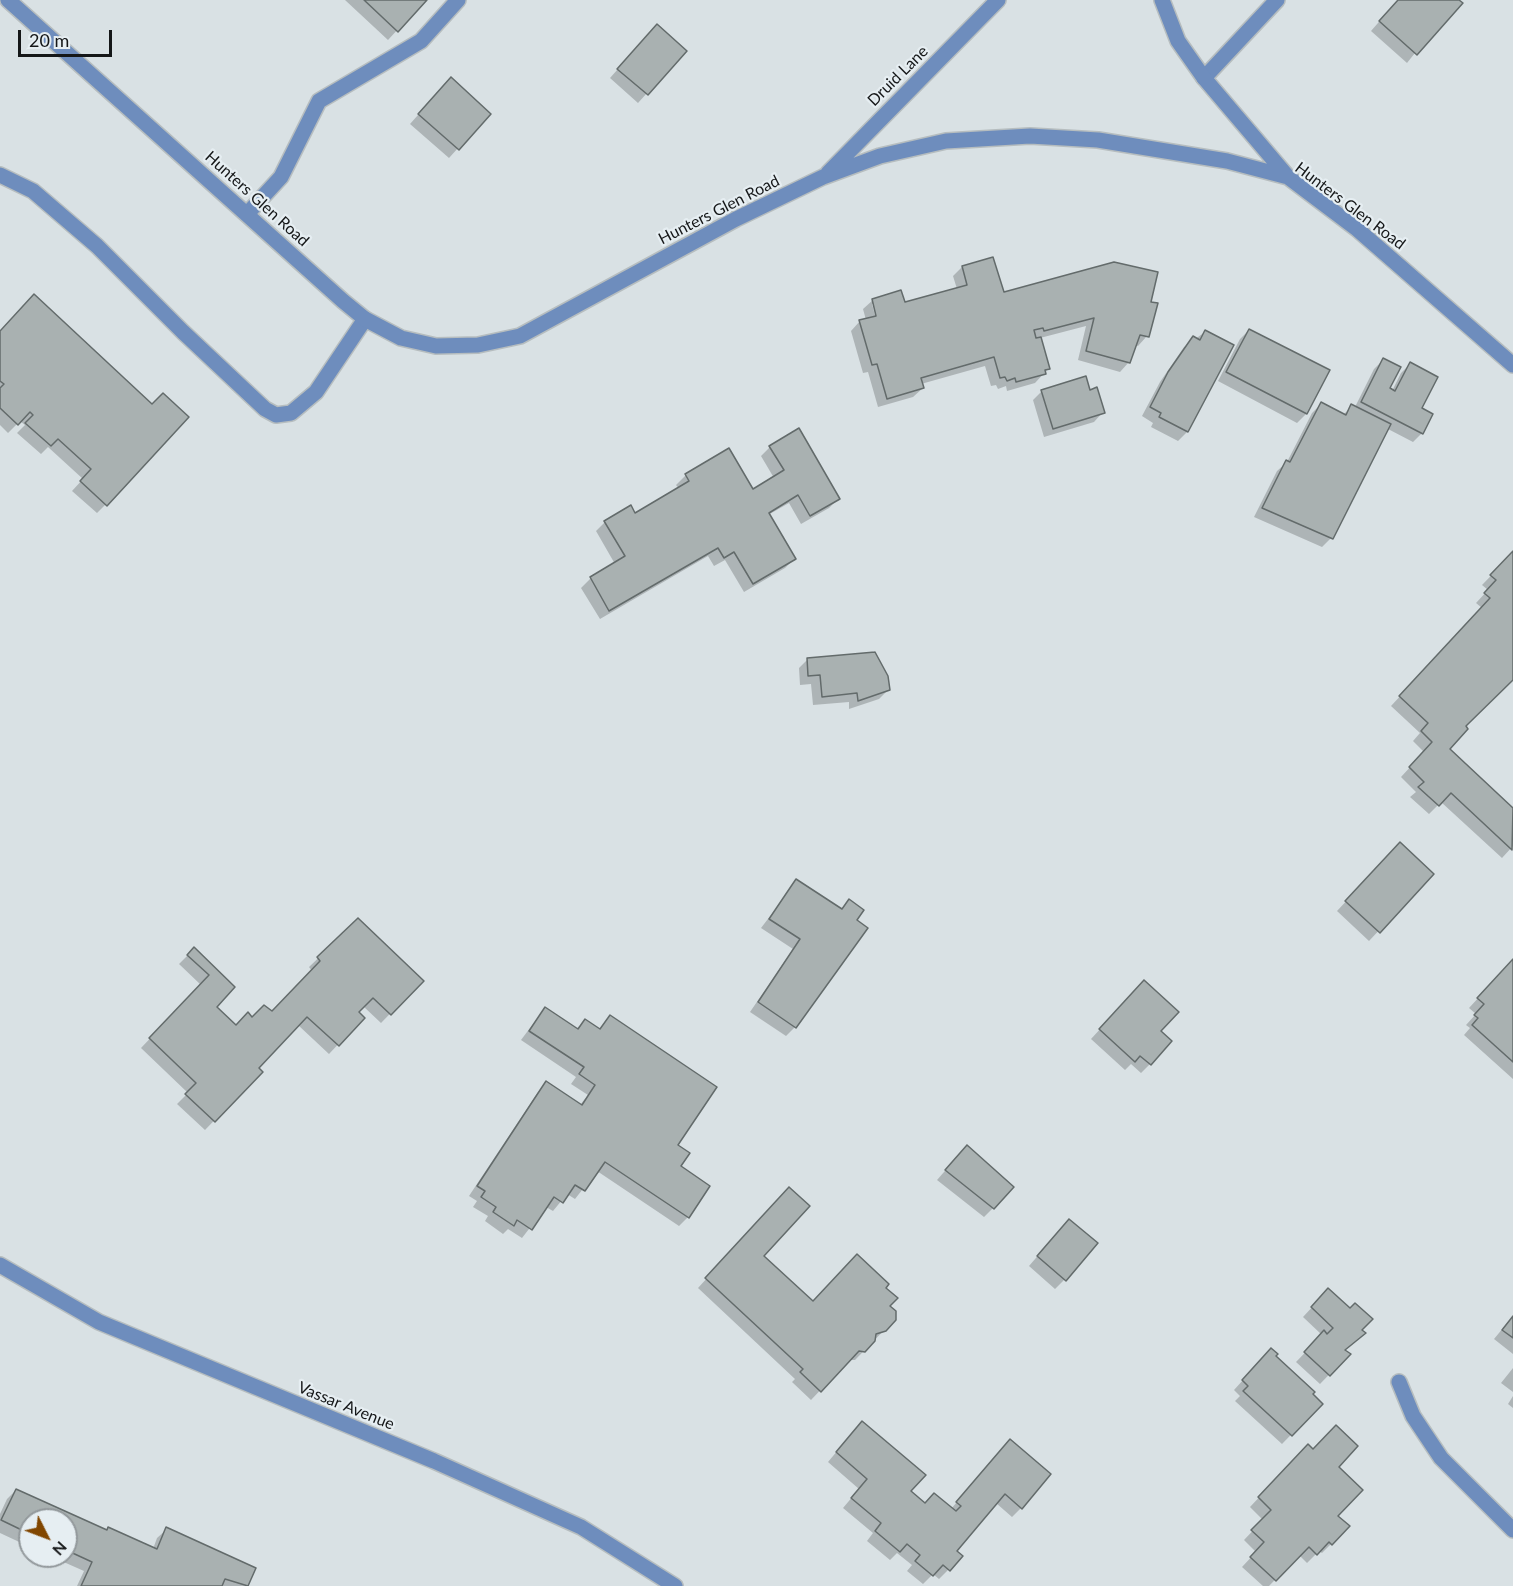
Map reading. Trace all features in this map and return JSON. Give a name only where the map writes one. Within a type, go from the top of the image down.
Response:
[{"type":"street","name":"Hunters Glen Road","points":[[8,0],[365,319],[401,338],[436,346],[478,345],[520,336],[736,219],[824,177],[880,156],[946,141],[1030,136],[1098,140],[1227,161],[1288,177],[1357,230],[1510,360]]},
{"type":"street","points":[[247,214],[281,177],[320,100],[421,42],[458,0]]},
{"type":"street","name":"Druid Lane","points":[[824,177],[998,0]]},
{"type":"street","points":[[1162,0],[1178,41],[1204,78],[1288,177]]},
{"type":"street","points":[[1204,78],[1277,0]]},
{"type":"street","points":[[0,175],[33,191],[97,246],[191,340],[265,409],[276,415],[291,413],[316,392],[365,319]]},
{"type":"street","name":"Vassar Avenue","points":[[0,1265],[99,1322],[434,1461],[581,1527],[675,1586]]},
{"type":"street","points":[[1399,1382],[1413,1416],[1441,1458],[1513,1530]]},
{"type":"building","points":[[364,0],[427,0],[398,32]]},
{"type":"building","points":[[1398,0],[1459,0],[1463,3],[1417,55],[1379,21]]},
{"type":"building","points":[[657,24],[687,51],[648,95],[617,69]]},
{"type":"building","points":[[451,77],[491,114],[459,150],[418,114]]},
{"type":"building","points":[[993,257],[1004,292],[1114,262],[1158,272],[1151,302],[1158,303],[1149,337],[1140,335],[1130,363],[1086,351],[1094,318],[1044,331],[1043,328],[1034,330],[1036,338],[1041,337],[1050,369],[1045,370],[1046,374],[1016,382],[1015,378],[1007,381],[1005,377],[1000,378],[994,357],[921,378],[924,388],[887,399],[877,364],[872,365],[859,320],[876,316],[872,299],[901,290],[905,302],[967,285],[962,266]]},
{"type":"building","points":[[34,294],[152,404],[163,393],[189,417],[107,506],[80,481],[91,469],[58,439],[51,446],[25,423],[33,415],[30,412],[18,425],[0,408],[0,388],[4,384],[0,381],[0,331]]},
{"type":"building","points":[[1249,329],[1330,370],[1307,414],[1226,372]]},
{"type":"building","points":[[1205,330],[1234,345],[1188,432],[1159,417],[1161,413],[1150,407],[1168,372],[1193,336],[1200,340]]},
{"type":"building","points":[[1383,358],[1401,367],[1390,388],[1395,391],[1410,362],[1438,377],[1422,408],[1433,414],[1423,434],[1361,402]]},
{"type":"building","points":[[1086,376],[1090,390],[1097,387],[1105,413],[1053,429],[1041,390]]},
{"type":"building","points":[[1321,402],[1346,415],[1351,404],[1391,424],[1333,539],[1262,508],[1286,460],[1290,462]]},
{"type":"building","points":[[799,428],[840,499],[810,516],[798,495],[769,513],[796,559],[753,584],[734,552],[724,558],[718,548],[609,611],[590,577],[625,556],[604,521],[631,505],[635,513],[689,481],[685,474],[729,448],[753,489],[784,470],[769,446]]},
{"type":"building","points":[[1513,551],[1513,680],[1466,726],[1468,729],[1450,749],[1513,808],[1512,850],[1451,793],[1439,806],[1418,787],[1424,782],[1409,767],[1432,742],[1421,731],[1428,723],[1399,696],[1490,598],[1484,593],[1496,580],[1490,575]]},
{"type":"building","points":[[875,652],[888,676],[890,690],[858,701],[857,693],[822,697],[820,675],[808,676],[807,658]]},
{"type":"building","points":[[1400,842],[1434,874],[1380,933],[1345,901]]},
{"type":"building","points":[[796,879],[842,909],[849,899],[864,910],[857,920],[868,928],[796,1028],[758,1002],[800,939],[769,919]]},
{"type":"building","points":[[358,918],[424,981],[391,1015],[373,998],[359,1012],[365,1018],[339,1046],[307,1017],[259,1068],[263,1072],[215,1122],[185,1094],[196,1083],[149,1038],[209,975],[187,955],[194,947],[235,987],[217,1007],[236,1025],[248,1012],[252,1017],[264,1005],[272,1011],[320,961],[317,957]]},
{"type":"building","points":[[1513,959],[1513,1062],[1472,1025],[1478,1018],[1474,1015],[1484,1004],[1477,998]]},
{"type":"building","points":[[1144,980],[1179,1012],[1161,1031],[1172,1041],[1151,1065],[1140,1056],[1135,1062],[1099,1029]]},
{"type":"building","points":[[545,1007],[578,1029],[585,1019],[600,1029],[610,1015],[717,1087],[678,1145],[690,1153],[681,1166],[710,1186],[689,1218],[605,1162],[585,1191],[575,1185],[563,1203],[554,1197],[532,1230],[517,1220],[514,1226],[493,1212],[496,1207],[481,1197],[485,1191],[477,1186],[546,1081],[582,1105],[595,1085],[579,1074],[584,1067],[529,1031]]},
{"type":"building","points":[[967,1145],[1014,1187],[994,1209],[945,1170]]},
{"type":"building","points":[[789,1187],[810,1206],[764,1256],[813,1301],[857,1254],[889,1284],[886,1288],[898,1298],[890,1306],[896,1311],[896,1320],[886,1331],[876,1334],[875,1341],[865,1352],[859,1351],[821,1392],[800,1372],[803,1369],[705,1278]]},
{"type":"building","points":[[1069,1219],[1098,1243],[1066,1281],[1037,1256]]},
{"type":"building","points":[[1328,1288],[1350,1308],[1355,1303],[1373,1319],[1362,1330],[1366,1333],[1345,1350],[1351,1354],[1330,1376],[1304,1352],[1324,1330],[1327,1334],[1333,1328],[1311,1307]]},
{"type":"building","points":[[1513,1316],[1513,1338],[1502,1330]]},
{"type":"building","points":[[1271,1348],[1278,1354],[1276,1356],[1315,1392],[1313,1394],[1323,1404],[1292,1436],[1243,1391],[1248,1386],[1242,1380]]},
{"type":"building","points":[[862,1421],[926,1475],[911,1491],[925,1503],[934,1493],[956,1511],[961,1506],[956,1502],[1010,1439],[1051,1474],[1022,1509],[1005,1494],[957,1551],[963,1556],[950,1571],[943,1565],[933,1576],[915,1561],[920,1555],[907,1544],[900,1552],[875,1531],[881,1523],[851,1498],[867,1479],[836,1452]]},
{"type":"building","points":[[1336,1425],[1358,1446],[1339,1467],[1363,1490],[1338,1516],[1350,1526],[1332,1545],[1329,1542],[1317,1555],[1309,1547],[1276,1581],[1250,1557],[1264,1542],[1251,1530],[1271,1510],[1258,1497],[1308,1444],[1313,1449]]},
{"type":"building","points":[[16,1489],[58,1508],[18,1508],[18,1528],[1,1520]]},
{"type":"building","points":[[78,1517],[107,1530],[108,1527],[157,1549],[166,1527],[256,1568],[248,1586],[225,1579],[222,1586],[81,1586],[92,1562],[78,1556]]}]
